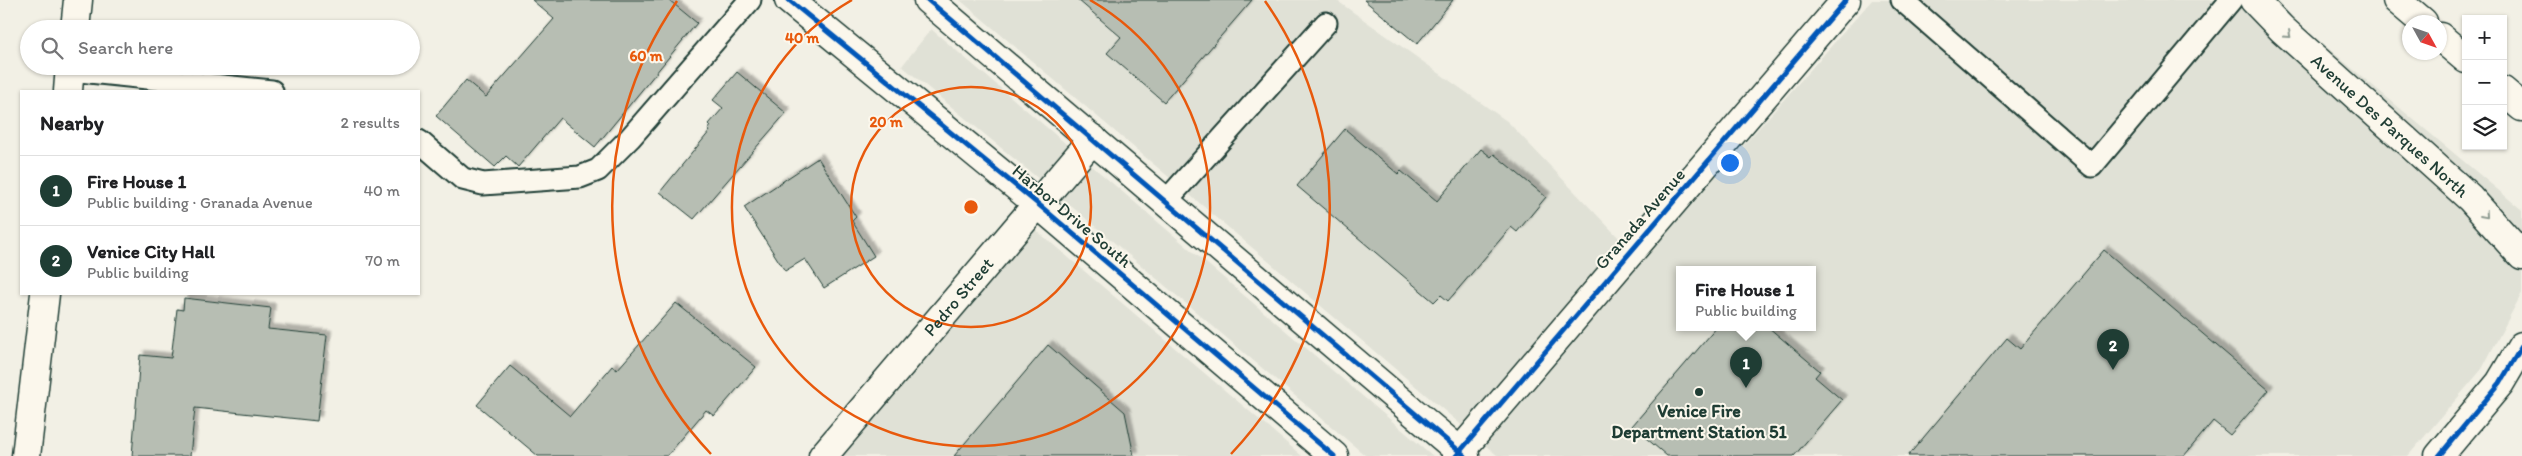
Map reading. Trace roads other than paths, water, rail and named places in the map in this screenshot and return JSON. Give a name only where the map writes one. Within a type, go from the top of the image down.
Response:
[{"type":"street","points":[[76,20],[78,0]]},
{"type":"street","name":"Harbor Drive South","points":[[789,0],[1038,204],[1334,456]]},
{"type":"street","points":[[928,0],[1166,201],[1460,454]]},
{"type":"street","name":"Granada Avenue","points":[[1460,454],[1846,0]]},
{"type":"street","name":"Avenue Des Parques North","points":[[2254,0],[2282,30],[2470,198],[2522,256]]},
{"type":"street","points":[[2397,0],[2415,15]]},
{"type":"street","points":[[2447,42],[2462,55]]},
{"type":"street","points":[[2507,94],[2522,107]]},
{"type":"street","name":"Pedro Street","points":[[823,456],[1093,139]]},
{"type":"street","points":[[26,456],[45,295]]},
{"type":"street","points":[[2439,456],[2500,383],[2522,346]]},
{"type":"lane","points":[[420,141],[463,179],[482,184],[580,177],[598,170],[630,138],[750,0]]},
{"type":"lane","points":[[1902,0],[2092,166],[2231,0]]},
{"type":"lane","points":[[1166,201],[1326,23]]},
{"type":"lane","points":[[69,76],[258,90]]},
{"type":"place","name":"Venice City Hall","points":[[2113,370]]},
{"type":"place","name":"Fire House 1","points":[[1746,388]]},
{"type":"place","name":"Venice Fire Department Station 51","points":[[1699,392]]}]
